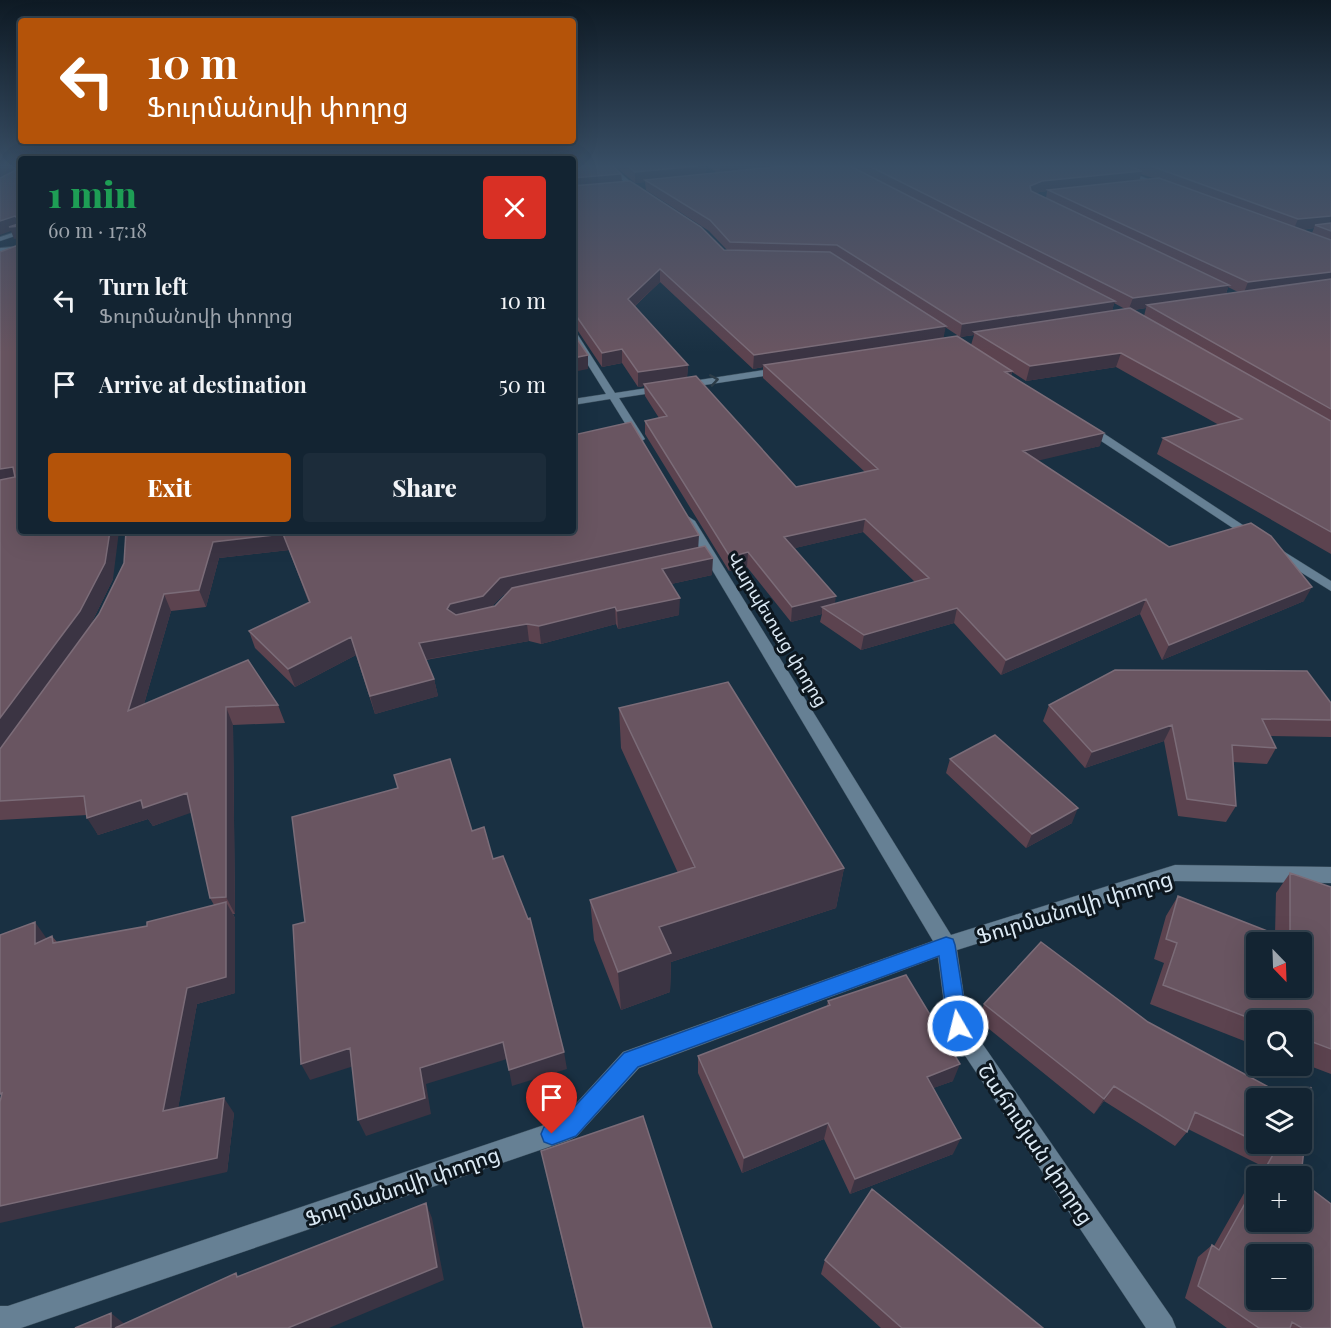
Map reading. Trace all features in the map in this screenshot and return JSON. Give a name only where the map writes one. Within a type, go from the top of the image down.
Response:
[{"type":"street","points":[[0,239],[18,233]]},
{"type":"street","points":[[0,250],[18,248]]},
{"type":"street","points":[[576,339],[650,455]]},
{"type":"street","points":[[576,402],[798,367]]},
{"type":"street","points":[[1076,419],[1331,587]]},
{"type":"street","name":"Վարպետաց փողոց","points":[[680,505],[704,556],[946,945]]},
{"type":"street","name":"Ֆուրմանովի փողոց","points":[[0,1319],[8,1319],[569,1128],[631,1060],[946,945],[1175,873],[1331,875]]},
{"type":"street","name":"Շահումյան փողոց","points":[[946,945],[958,1026],[1162,1328]]},
{"type":"building","points":[[576,228],[702,228],[724,250],[830,252],[946,326],[754,355],[660,269],[628,299],[688,365],[638,372],[622,349],[602,353],[577,317]]},
{"type":"building","points":[[717,228],[972,228],[1115,301],[962,324],[837,245],[730,242]]},
{"type":"building","points":[[993,228],[1109,228],[1229,285],[1133,298]]},
{"type":"building","points":[[1131,228],[1298,228],[1331,240],[1331,272],[1248,282]]},
{"type":"building","points":[[18,245],[18,534],[110,534],[105,563],[80,611],[0,718],[0,480],[15,477],[13,467],[0,469],[0,252]]},
{"type":"building","points":[[1331,279],[1331,409],[1147,305]]},
{"type":"building","points":[[1130,308],[1331,421],[1331,532],[1163,438],[1242,419],[1121,353],[1030,366],[974,332]]},
{"type":"building","points":[[957,336],[1012,371],[1005,372],[1104,433],[1023,451],[1169,547],[1251,523],[1271,536],[1312,587],[1169,645],[1146,599],[1006,660],[957,608],[864,635],[822,607],[929,578],[865,519],[784,537],[836,596],[792,607],[748,552],[730,557],[645,421],[667,416],[644,384],[696,376],[796,487],[878,469],[764,365]]},
{"type":"building","points":[[576,337],[588,355],[576,357]]},
{"type":"building","points":[[631,422],[699,535],[500,578],[483,596],[450,604],[447,609],[456,615],[495,606],[512,588],[705,546],[713,558],[662,569],[680,598],[617,611],[615,607],[539,626],[527,624],[419,643],[434,679],[370,696],[351,637],[288,669],[249,631],[310,602],[283,534],[576,534],[576,435]]},
{"type":"building","points":[[126,534],[283,534],[213,542],[199,590],[164,594],[128,711],[248,660],[278,705],[226,707],[226,897],[210,898],[187,793],[143,808],[141,800],[87,818],[84,796],[0,801],[0,749],[99,614],[124,563]]},
{"type":"building","points":[[1115,670],[1307,671],[1331,703],[1331,720],[1262,719],[1276,748],[1232,745],[1236,806],[1187,799],[1172,725],[1092,752],[1049,705]]},
{"type":"building","points":[[728,682],[844,868],[659,927],[671,953],[618,972],[590,900],[695,867],[619,708]]},
{"type":"building","points":[[995,735],[1078,808],[1032,834],[950,759]]},
{"type":"building","points":[[450,759],[472,831],[484,827],[493,859],[503,856],[528,919],[530,918],[564,1052],[509,1070],[503,1042],[420,1068],[425,1098],[358,1120],[350,1048],[301,1064],[293,925],[305,922],[292,817],[398,788],[394,775]]},
{"type":"building","points":[[1290,873],[1331,887],[1331,1049],[1312,1042],[1312,1010],[1246,1010],[1246,1017],[1163,985],[1177,943],[1166,939],[1178,896],[1270,932],[1246,932],[1246,998],[1312,998],[1312,932],[1290,932]]},
{"type":"building","points":[[226,902],[226,977],[187,988],[163,1111],[224,1098],[217,1158],[0,1206],[0,1102],[2,1093],[0,1094],[0,935],[35,922],[35,944],[52,936],[53,943],[147,926],[147,922]]},
{"type":"building","points":[[1041,942],[1148,1022],[1270,1088],[1246,1088],[1246,1137],[1195,1112],[1187,1132],[1114,1086],[1104,1099],[984,1004]]},
{"type":"building","points":[[906,975],[960,1064],[927,1077],[961,1138],[855,1179],[828,1123],[744,1158],[698,1056],[830,1005],[828,1001]]},
{"type":"building","points":[[643,1116],[712,1328],[584,1328],[541,1151]]},
{"type":"building","points":[[1273,1154],[1303,1154],[1302,1166],[1267,1166]]},
{"type":"building","points":[[872,1189],[1043,1328],[902,1328],[825,1260]]},
{"type":"building","points":[[1312,1190],[1331,1204],[1331,1328],[1302,1328],[1292,1322],[1290,1328],[1259,1328],[1198,1286],[1212,1245],[1219,1250],[1246,1202],[1246,1232],[1312,1232]]},
{"type":"building","points":[[426,1203],[437,1267],[288,1328],[115,1328],[236,1273],[237,1277]]},
{"type":"building","points":[[111,1313],[111,1328],[75,1328]]},
{"type":"route","points":[[552,1134],[569,1128],[631,1060],[946,945],[958,1026]]}]
